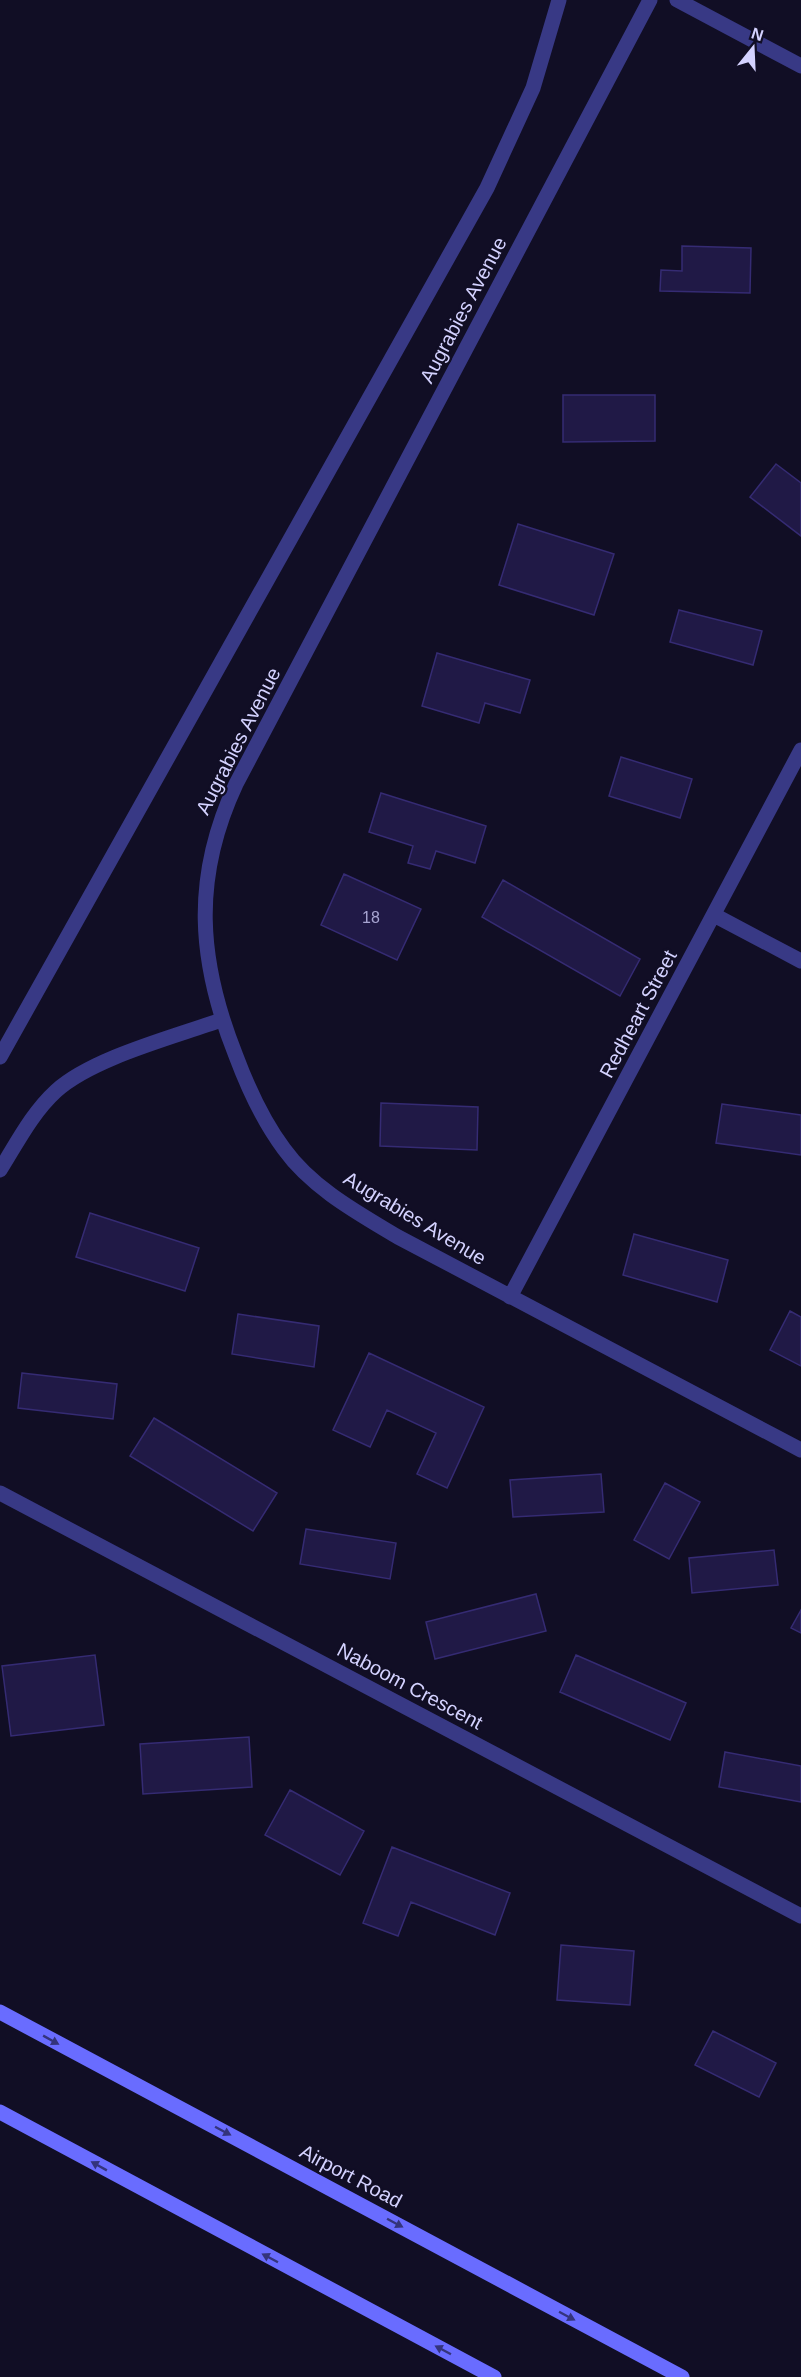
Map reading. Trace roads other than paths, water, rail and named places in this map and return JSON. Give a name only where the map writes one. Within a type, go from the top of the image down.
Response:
[{"type":"main road","name":"Airport Road","points":[[0,2012],[682,2377]]},
{"type":"main road","points":[[0,2112],[494,2377]]},
{"type":"street","points":[[0,1057],[487,188],[533,88],[559,0]]},
{"type":"street","name":"Augrabies Avenue","points":[[650,0],[221,816],[209,857],[204,928],[210,973],[221,1020],[262,1113],[284,1150],[316,1183],[372,1221],[510,1298],[801,1450]]},
{"type":"street","points":[[677,0],[801,66]]},
{"type":"street","name":"Redheart Street","points":[[510,1298],[801,750]]},
{"type":"street","points":[[714,915],[801,961]]},
{"type":"street","points":[[0,1170],[33,1116],[57,1090],[80,1075],[117,1058],[221,1020]]},
{"type":"street","name":"Naboom Crescent","points":[[0,1493],[801,1916]]}]
